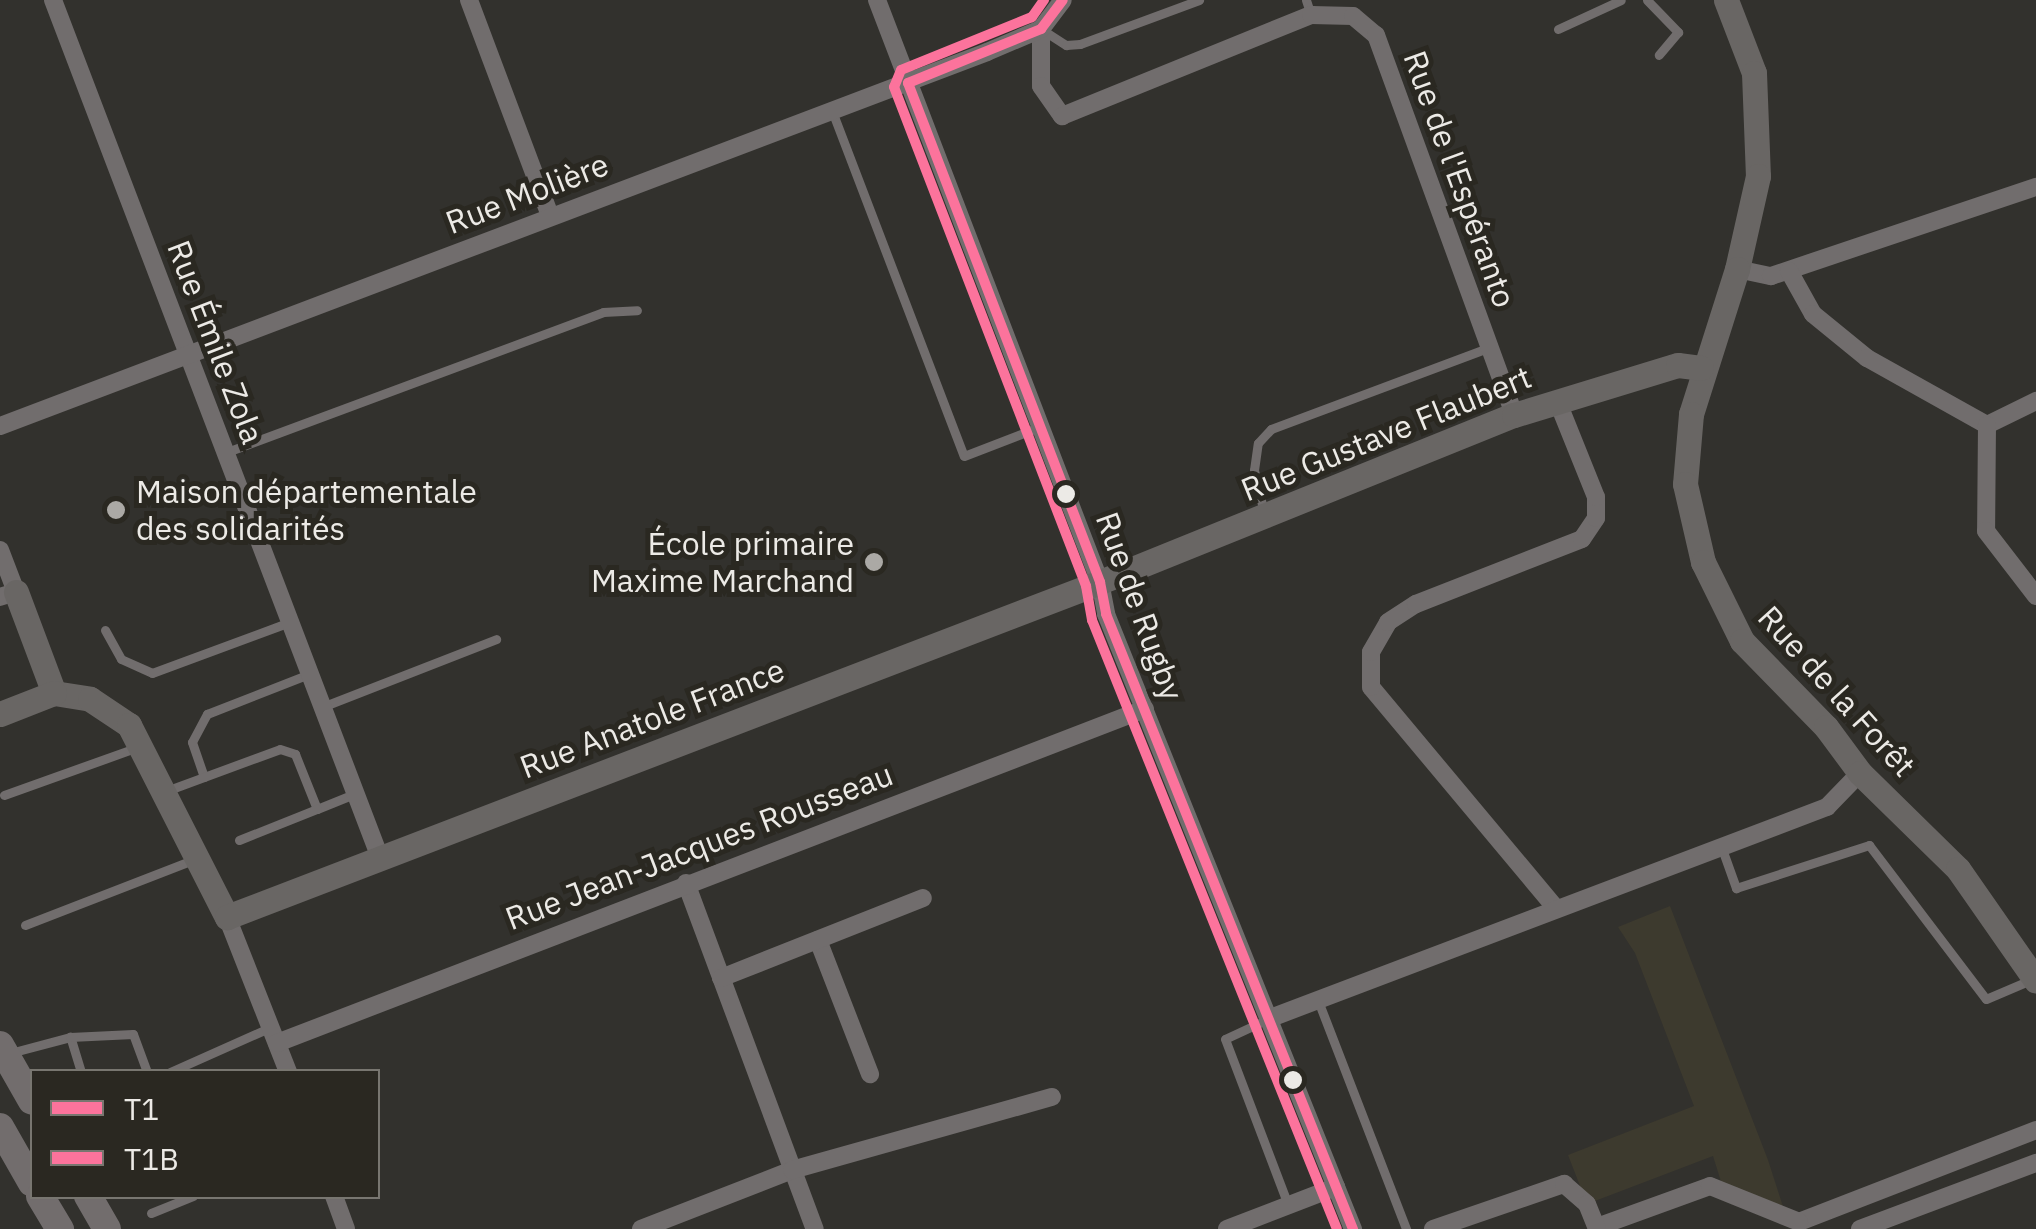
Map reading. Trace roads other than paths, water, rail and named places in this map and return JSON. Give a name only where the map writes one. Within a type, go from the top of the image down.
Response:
[{"type":"main road","points":[[2,1050],[30,1098]]},
{"type":"main road","points":[[0,1127],[30,1180]]},
{"type":"main road","points":[[42,1199],[60,1229]]},
{"type":"main road","points":[[90,1199],[107,1229]]},
{"type":"street","name":"Rue Émile Zola","points":[[53,0],[379,855]]},
{"type":"street","points":[[469,0],[550,216]]},
{"type":"street","name":"Rue de Rugby","points":[[877,0],[1100,582],[1106,614],[1352,1229]]},
{"type":"street","points":[[1041,29],[1063,0]]},
{"type":"street","name":"Rue de la Forêt","points":[[1726,0],[1754,73],[1760,124],[1758,176],[1737,269],[1700,368],[1686,484],[1703,562],[1742,642],[1826,727],[1860,773],[1958,869],[2035,979]]},
{"type":"street","name":"Rue de l'Espéranto","points":[[1041,29],[1041,86],[1062,116],[1309,8],[1353,16],[1376,35],[1514,415]]},
{"type":"street","name":"Rue Molière","points":[[0,426],[908,83],[1041,29]]},
{"type":"street","points":[[1737,269],[1772,276],[2036,187]]},
{"type":"street","points":[[1790,270],[1813,314],[1867,358],[1987,426]]},
{"type":"street","name":"Rue Gustave Flaubert","points":[[1100,582],[1514,415],[1678,365],[1700,368]]},
{"type":"street","points":[[1554,906],[1372,687],[1372,652],[1388,622],[1416,604],[1582,540],[1596,518],[1596,497],[1557,400]]},
{"type":"street","points":[[1987,426],[2036,401]]},
{"type":"street","points":[[1987,426],[1986,530],[2036,596]]},
{"type":"street","points":[[0,550],[8,594],[54,693]]},
{"type":"street","name":"Rue Anatole France","points":[[227,917],[379,855],[1100,582]]},
{"type":"street","points":[[0,714],[54,693],[90,700],[129,725],[227,917],[287,1069]]},
{"type":"street","name":"Rue Jean-Jacques Rousseau","points":[[274,1035],[1145,709]]},
{"type":"street","points":[[1268,1018],[1554,906],[1827,807],[1860,773]]},
{"type":"street","points":[[686,883],[815,1229]]},
{"type":"street","points":[[721,978],[924,898]]},
{"type":"street","points":[[818,940],[870,1074]]},
{"type":"street","points":[[640,1229],[792,1170],[1052,1096]]},
{"type":"street","points":[[1433,1229],[1564,1184],[1587,1204],[1597,1228],[1710,1186],[1799,1225],[2036,1130]]},
{"type":"street","points":[[1860,1229],[2036,1163]]},
{"type":"street","points":[[1227,1229],[1336,1187]]},
{"type":"street","points":[[335,1199],[346,1229]]},
{"type":"lane","points":[[1041,29],[1066,45],[1080,44],[1199,0]]},
{"type":"lane","points":[[1558,29],[1620,0]]},
{"type":"lane","points":[[1648,0],[1678,32],[1660,55]]},
{"type":"lane","points":[[832,111],[964,456],[1039,427]]},
{"type":"lane","points":[[226,452],[603,312],[637,310]]},
{"type":"lane","points":[[1265,516],[1254,470],[1258,443],[1271,429],[1488,348]]},
{"type":"lane","points":[[104,630],[122,659],[152,673],[290,622]]},
{"type":"lane","points":[[322,707],[496,639]]},
{"type":"lane","points":[[204,777],[192,742],[207,714],[309,674]]},
{"type":"lane","points":[[4,795],[140,746]]},
{"type":"lane","points":[[163,792],[288,750],[317,808]]},
{"type":"lane","points":[[239,840],[354,794]]},
{"type":"lane","points":[[1720,844],[1736,888],[1870,845],[1986,1000],[2035,979]]},
{"type":"lane","points":[[24,925],[197,858]]},
{"type":"lane","points":[[1317,998],[1406,1229]]},
{"type":"lane","points":[[1268,1018],[1225,1038],[1288,1205]]},
{"type":"lane","points":[[2,1050],[70,1037],[133,1034],[146,1069]]},
{"type":"lane","points":[[178,1069],[274,1035]]},
{"type":"lane","points":[[70,1037],[80,1069]]},
{"type":"lane","points":[[150,1212],[185,1199]]},
{"type":"place","name":"Maison départementale des solidarités","points":[[116,510]]},
{"type":"place","name":"École primaire Maxime Marchand","points":[[874,562]]}]
